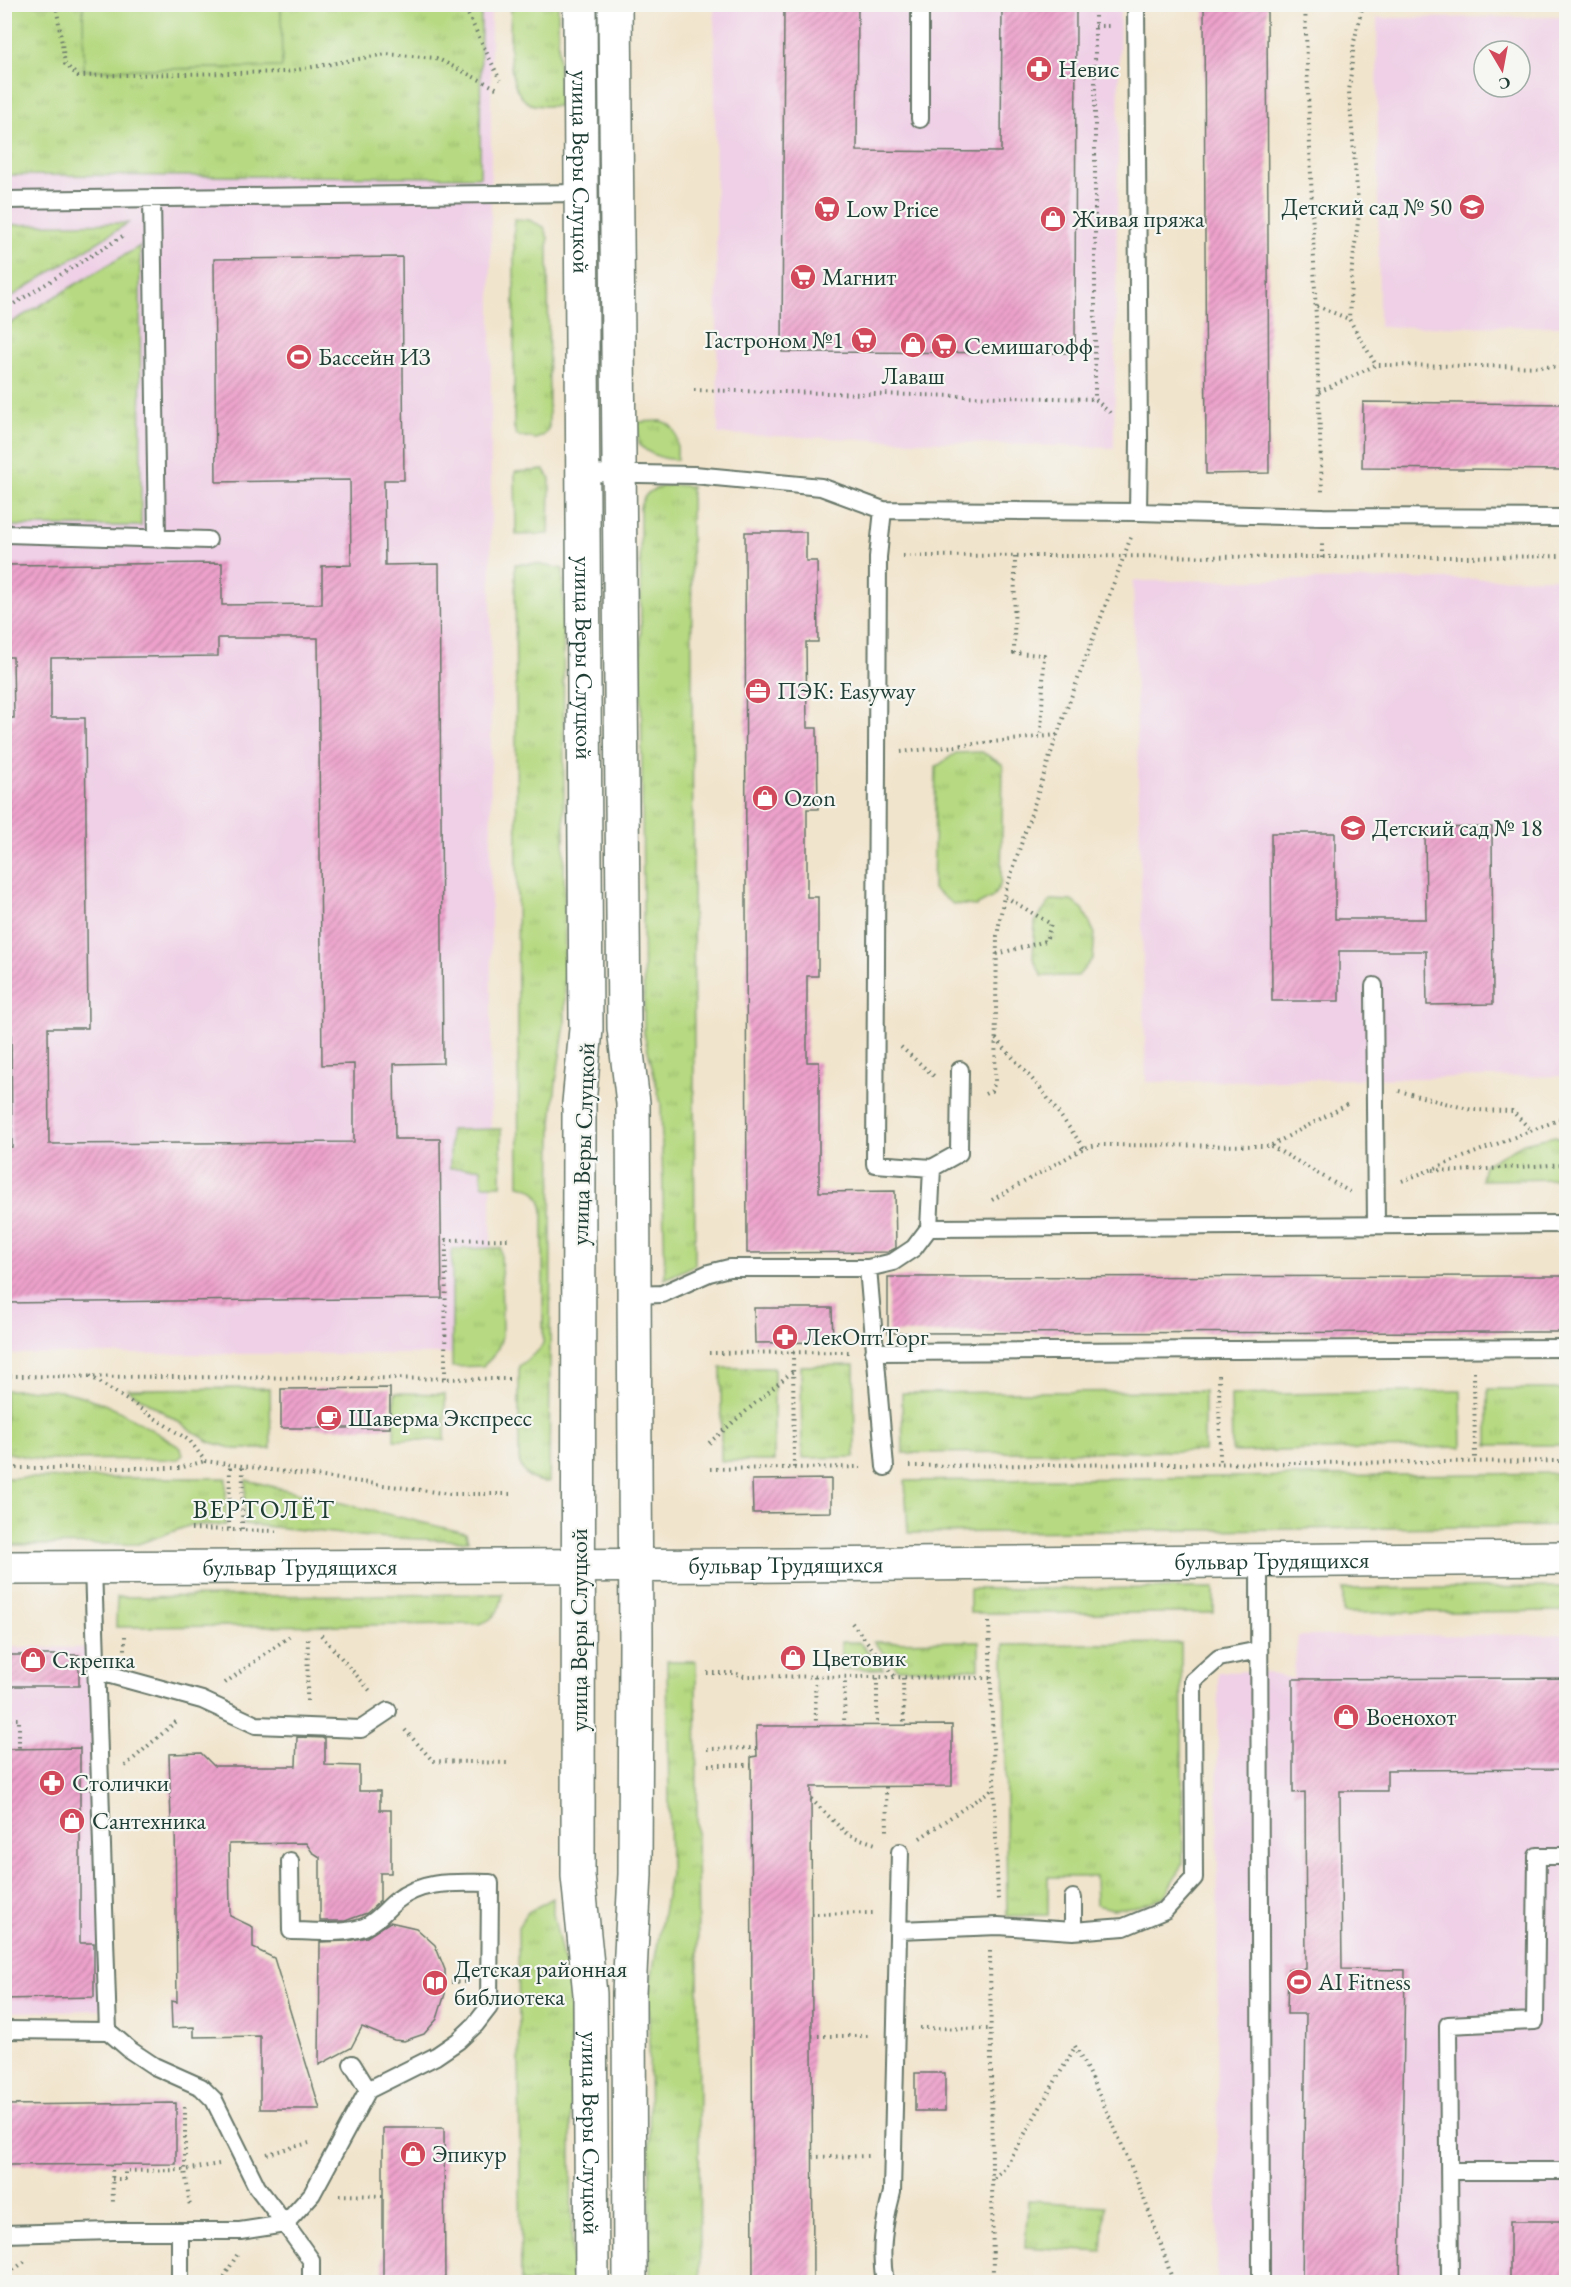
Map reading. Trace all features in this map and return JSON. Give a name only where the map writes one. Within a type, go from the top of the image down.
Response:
[{"type":"street","name":"улица Веры Слуцкой","points":[[580,4],[586,1029],[579,1103],[578,1876],[590,1994],[592,2283]]},
{"type":"street","name":"улица Веры Слуцкой","points":[[615,4],[624,1028],[633,1103],[636,1565],[635,1874],[629,1993],[630,2283]]},
{"type":"street","name":"бульвар Трудящихся","points":[[4,1568],[1566,1558]]},
{"type":"lane","points":[[1136,4],[1140,440],[1138,512]]},
{"type":"lane","points":[[920,6],[920,119]]},
{"type":"lane","points":[[4,200],[582,193]]},
{"type":"lane","points":[[152,198],[157,538]]},
{"type":"lane","points":[[583,473],[694,475],[821,487],[884,510],[1138,512],[1323,517],[1566,518]]},
{"type":"lane","points":[[884,510],[878,557],[875,1164],[932,1168],[959,1153],[960,1070]]},
{"type":"lane","points":[[5,534],[208,540]]},
{"type":"lane","points":[[1374,986],[1376,1224]]},
{"type":"lane","points":[[932,1168],[937,1228]]},
{"type":"lane","points":[[634,1295],[662,1294],[709,1273],[729,1268],[868,1268],[893,1262],[937,1228],[1566,1224]]},
{"type":"lane","points":[[868,1268],[885,1467]]},
{"type":"lane","points":[[874,1352],[1566,1348]]},
{"type":"lane","points":[[1259,1561],[1261,2283]]},
{"type":"lane","points":[[93,1567],[108,2031]]},
{"type":"lane","points":[[899,1930],[998,1926],[1073,1931],[1124,1927],[1165,1910],[1194,1878],[1193,1681],[1219,1658],[1259,1650]]},
{"type":"lane","points":[[96,1671],[202,1700],[256,1725],[361,1729],[388,1711]]},
{"type":"lane","points":[[885,2281],[881,2250],[885,2219],[892,2192],[900,1852]]},
{"type":"lane","points":[[1450,2283],[1448,2025],[1535,2021],[1537,1856],[1566,1856]]},
{"type":"lane","points":[[4,2234],[113,2230],[240,2231],[285,2224],[312,2194],[368,2090],[436,2056],[458,2041],[489,2007],[490,1883],[435,1884],[416,1888],[397,1900],[366,1927],[347,1931],[291,1931],[290,1862]]},
{"type":"lane","points":[[1073,1898],[1073,1931]]},
{"type":"lane","points":[[4,2030],[108,2031],[154,2066],[201,2087],[214,2100],[257,2187],[311,2260],[311,2283]]},
{"type":"lane","points":[[352,2064],[368,2090]]},
{"type":"lane","points":[[1449,2170],[1566,2171]]},
{"type":"lane","points":[[180,2283],[188,2231]]},
{"type":"path","points":[[56,4],[65,64],[78,76],[285,72],[386,54],[436,58],[500,90]]},
{"type":"path","points":[[462,4],[500,80]]},
{"type":"path","points":[[1095,4],[1095,399]]},
{"type":"path","points":[[1305,4],[1323,517]]},
{"type":"path","points":[[1363,4],[1354,42],[1349,92],[1359,214],[1352,267],[1350,319],[1376,364]]},
{"type":"path","points":[[4,309],[153,217]]},
{"type":"path","points":[[1317,305],[1350,319]]},
{"type":"path","points":[[1319,392],[1376,364],[1566,368]]},
{"type":"path","points":[[694,390],[1095,399],[1140,440]]},
{"type":"path","points":[[876,1024],[960,1099],[973,1099],[991,1091],[994,1083],[997,936],[1004,896],[1057,735],[1126,556],[1138,512]]},
{"type":"path","points":[[1015,556],[1014,653],[1044,655],[1041,737]]},
{"type":"path","points":[[878,557],[1126,556],[1392,559],[1566,556]]},
{"type":"path","points":[[877,755],[1057,735]]},
{"type":"path","points":[[997,954],[1046,941],[1050,924],[1004,896]]},
{"type":"path","points":[[995,1038],[1041,1089],[1084,1148]]},
{"type":"path","points":[[937,1228],[1084,1148],[1097,1145],[1270,1146],[1375,1090],[1398,1091],[1472,1110],[1512,1111],[1531,1130]]},
{"type":"path","points":[[1376,1191],[1566,1117]]},
{"type":"path","points":[[1270,1146],[1348,1189],[1376,1224]]},
{"type":"path","points":[[1431,1170],[1457,1171],[1566,1164]]},
{"type":"path","points":[[445,1378],[446,1240],[508,1239]]},
{"type":"path","points":[[1474,1348],[1475,1462]]},
{"type":"path","points":[[1218,1350],[1220,1464]]},
{"type":"path","points":[[793,1352],[794,1468]]},
{"type":"path","points":[[709,1353],[874,1352]]},
{"type":"path","points":[[709,1443],[793,1370]]},
{"type":"path","points":[[4,1376],[509,1379]]},
{"type":"path","points":[[90,1376],[190,1442],[205,1461]]},
{"type":"path","points":[[4,1468],[180,1468],[205,1461],[450,1494],[510,1494]]},
{"type":"path","points":[[710,1469],[1566,1461]]},
{"type":"path","points":[[4,1462],[15,1468]]},
{"type":"path","points":[[229,1529],[230,1464]]},
{"type":"path","points":[[242,1529],[243,1465]]},
{"type":"path","points":[[989,1622],[998,1926],[990,1943],[993,2283]]},
{"type":"path","points":[[852,1623],[897,1678]]},
{"type":"path","points":[[125,1636],[125,1679]]},
{"type":"path","points":[[307,1727],[308,1636]]},
{"type":"path","points":[[707,1673],[734,1673],[744,1677],[991,1678]]},
{"type":"path","points":[[815,1677],[816,1726]]},
{"type":"path","points":[[844,1726],[845,1678]]},
{"type":"path","points":[[877,1678],[878,1726]]},
{"type":"path","points":[[903,1678],[904,1725]]},
{"type":"path","points":[[4,1719],[19,1719],[19,1749]]},
{"type":"path","points":[[707,1749],[756,1748]]},
{"type":"path","points":[[125,1755],[125,1766]]},
{"type":"path","points":[[708,1765],[751,1765]]},
{"type":"path","points":[[886,1787],[887,1834],[900,1852]]},
{"type":"path","points":[[900,1852],[994,1787]]},
{"type":"path","points":[[811,1799],[848,1836],[900,1852]]},
{"type":"path","points":[[812,1914],[899,1912]]},
{"type":"path","points":[[812,2036],[991,2029]]},
{"type":"path","points":[[993,2178],[1005,2168],[1075,2046],[1098,2090],[1157,2229],[1173,2283]]},
{"type":"path","points":[[185,2079],[188,2231]]},
{"type":"path","points":[[813,2157],[893,2156]]},
{"type":"path","points":[[112,2164],[113,2230]]},
{"type":"path","points":[[312,2194],[383,2196]]},
{"type":"path","points":[[813,2280],[885,2281]]},
{"type":"shaded area","points":[[4,5],[491,5],[491,1354],[5,1354]]},
{"type":"shaded area","points":[[714,5],[1120,5],[1114,448],[718,434]]},
{"type":"shaded area","name":"Детский сад № 50","points":[[1566,17],[1566,326],[1379,327],[1377,18]]},
{"type":"shaded area","name":"Детский сад № 18","points":[[1566,578],[1566,1076],[1146,1082],[1133,581]]},
{"type":"shaded area","points":[[1566,1635],[1566,2282],[1217,2282],[1218,1672],[1259,1671],[1293,1679],[1298,1636]]},
{"type":"shaded area","points":[[4,1647],[93,1648],[104,2010],[5,2012]]},
{"type":"green space","points":[[5,5],[481,5],[480,177],[5,175],[4,111],[8,111],[4,64]]},
{"type":"green space","points":[[83,5],[281,5],[282,67],[84,70]]},
{"type":"green space","points":[[511,5],[558,5],[559,106],[531,104],[522,98],[516,87],[510,60]]},
{"type":"green space","points":[[514,219],[529,220],[544,227],[548,238],[549,427],[544,435],[536,439],[517,436],[514,428]]},
{"type":"green space","points":[[128,223],[5,301],[5,225]]},
{"type":"green space","points":[[140,246],[141,526],[11,526],[4,510],[4,327]]},
{"type":"green space","points":[[637,422],[667,423],[674,431],[677,442],[677,460],[656,456],[639,444]]},
{"type":"green space","points":[[544,470],[550,479],[549,534],[516,535],[515,472]]},
{"type":"green space","points":[[671,485],[691,486],[695,1265],[665,1279],[661,1104],[644,1034],[640,507],[648,493]]},
{"type":"green space","points":[[515,564],[536,564],[563,569],[565,1024],[552,1123],[549,1482],[538,1481],[529,1476],[520,1465],[519,1459],[519,1366],[539,1350],[543,1343],[543,1211],[536,1193],[519,1185]]},
{"type":"green space","points":[[982,752],[1003,765],[1001,883],[993,897],[976,906],[953,904],[933,889],[936,767],[956,753]]},
{"type":"green space","points":[[1051,900],[1072,901],[1083,909],[1095,934],[1093,958],[1078,976],[1042,976],[1033,958],[1035,922]]},
{"type":"green space","points":[[501,1129],[501,1185],[482,1185],[481,1168],[450,1168],[450,1130]]},
{"type":"green space","points":[[1555,1136],[1566,1141],[1566,1179],[1481,1180],[1484,1165],[1524,1143]]},
{"type":"green space","points":[[501,1248],[502,1336],[499,1345],[493,1356],[483,1366],[452,1367],[452,1249]]},
{"type":"green space","points":[[854,1365],[855,1457],[802,1458],[801,1366]]},
{"type":"green space","points":[[721,1368],[774,1368],[774,1461],[721,1461]]},
{"type":"green space","points":[[270,1388],[271,1449],[235,1449],[210,1442],[128,1390],[128,1389]]},
{"type":"green space","points":[[1488,1389],[1566,1389],[1566,1445],[1488,1445]]},
{"type":"green space","points":[[5,1390],[53,1390],[93,1399],[123,1413],[181,1448],[183,1455],[178,1459],[41,1460],[5,1452]]},
{"type":"green space","points":[[1204,1391],[1204,1451],[903,1453],[902,1393]]},
{"type":"green space","points":[[1461,1391],[1462,1447],[1232,1452],[1231,1395]]},
{"type":"green space","points":[[395,1393],[445,1394],[445,1440],[394,1440]]},
{"type":"green space","points":[[1566,1473],[1566,1526],[908,1533],[905,1481]]},
{"type":"green space","points":[[4,1478],[226,1478],[226,1525],[191,1525],[138,1544],[5,1545]]},
{"type":"green space","points":[[246,1480],[466,1533],[468,1541],[371,1537],[244,1524]]},
{"type":"green space","points":[[1566,1587],[1566,1611],[1343,1613],[1343,1589]]},
{"type":"green space","points":[[1214,1588],[1214,1613],[970,1613],[970,1589]]},
{"type":"green space","points":[[503,1594],[496,1614],[484,1623],[478,1624],[116,1627],[117,1597]]},
{"type":"green space","points":[[979,1641],[979,1669],[898,1669],[874,1642]]},
{"type":"green space","points":[[841,1642],[859,1642],[883,1669],[841,1669]]},
{"type":"green space","points":[[1181,1643],[1183,1864],[1164,1897],[1139,1906],[1113,1909],[1096,1905],[1095,1877],[1048,1877],[1048,1915],[1007,1916],[1004,1645]]},
{"type":"green space","points":[[667,1661],[696,1661],[700,2282],[650,2282],[649,1992],[670,1874]]},
{"type":"green space","points":[[553,1898],[553,1914],[570,1989],[572,2282],[521,2282],[518,1927],[528,1912]]},
{"type":"green space","points":[[1028,2201],[1105,2206],[1102,2252],[1025,2247]]},
{"type":"building","points":[[784,4],[858,4],[857,151],[1001,152],[1002,4],[1076,4],[1075,353],[782,352]]},
{"type":"building","points":[[1204,4],[1267,4],[1269,473],[1206,474]]},
{"type":"building","points":[[402,257],[404,480],[384,480],[385,565],[439,564],[443,1063],[394,1064],[395,1139],[440,1139],[442,1298],[4,1303],[4,1148],[12,1147],[11,1027],[4,1028],[4,718],[14,718],[13,657],[4,657],[4,565],[222,563],[222,605],[322,604],[322,566],[351,565],[350,480],[216,482],[214,259]],"holes":[[[218,638],[318,638],[322,1065],[354,1064],[354,1142],[49,1144],[48,1028],[88,1028],[85,718],[51,718],[51,658],[218,656]]]},
{"type":"building","points":[[1363,402],[1566,404],[1566,470],[1362,468]]},
{"type":"building","points":[[745,532],[806,532],[806,561],[817,561],[818,642],[806,642],[807,728],[817,728],[818,809],[807,809],[807,897],[818,897],[818,976],[807,976],[807,1062],[819,1062],[819,1192],[895,1191],[896,1248],[888,1252],[747,1253]]},
{"type":"building","points":[[1492,827],[1493,1004],[1427,1005],[1426,951],[1339,951],[1339,1001],[1272,1001],[1271,833],[1335,833],[1335,919],[1426,919],[1425,828]]},
{"type":"building","points":[[1566,1276],[1566,1332],[888,1333],[888,1277]]},
{"type":"building","points":[[754,1308],[832,1308],[833,1342],[755,1343]]},
{"type":"building","points":[[390,1388],[390,1428],[281,1428],[281,1389]]},
{"type":"building","points":[[831,1479],[831,1512],[753,1513],[752,1480]]},
{"type":"building","points":[[4,1655],[79,1655],[79,1686],[4,1686]]},
{"type":"building","points":[[1566,1678],[1566,1769],[1387,1770],[1387,1791],[1340,1791],[1342,1969],[1405,1970],[1400,2283],[1302,2283],[1306,2014],[1287,2014],[1288,1969],[1306,1969],[1305,1792],[1293,1793],[1293,1679]]},
{"type":"building","points":[[952,1725],[952,1786],[811,1787],[813,2283],[753,2283],[751,1757],[757,1756],[756,1726]]},
{"type":"building","points":[[297,1737],[325,1738],[325,1765],[359,1766],[359,1791],[380,1791],[380,1810],[391,1810],[391,1873],[380,1873],[380,1901],[367,1913],[345,1921],[320,1921],[320,1857],[312,1852],[306,1843],[229,1844],[230,1916],[253,1927],[253,1948],[274,1958],[320,2109],[260,2109],[260,2036],[194,2037],[194,2027],[172,2028],[171,2001],[177,2002],[175,1822],[171,1822],[169,1754],[201,1753],[214,1766],[296,1766]]},
{"type":"building","points":[[80,1748],[80,1943],[94,1943],[94,1997],[4,1999],[4,1749]]},
{"type":"building","points":[[390,1922],[416,1928],[435,1945],[445,1970],[445,1994],[437,2019],[424,2034],[404,2041],[394,2040],[362,2027],[351,2048],[319,2065],[320,1942],[347,1941],[367,1937]]},
{"type":"building","points":[[915,2073],[945,2073],[945,2111],[915,2111]]},
{"type":"building","points":[[176,2103],[176,2164],[4,2165],[4,2105]]},
{"type":"building","points":[[383,2128],[444,2128],[445,2283],[383,2283]]},
{"type":"building","points":[[1510,2221],[1566,2221],[1566,2283],[1510,2283]]},
{"type":"place","name":"Невис","points":[[1039,69]]},
{"type":"place","name":"Детский сад № 50","points":[[1472,207]]},
{"type":"place","name":"Low Price","points":[[827,209]]},
{"type":"place","name":"Живая пряжа","points":[[1053,219]]},
{"type":"place","name":"Магнит","points":[[803,277]]},
{"type":"place","name":"Гастроном №1","points":[[864,340]]},
{"type":"place","name":"Лаваш","points":[[913,345]]},
{"type":"place","name":"Семишагофф","points":[[944,346]]},
{"type":"place","name":"Бассейн ИЗ","points":[[299,357]]},
{"type":"place","name":"ПЭК: Easyway","points":[[758,691]]},
{"type":"place","name":"Ozon","points":[[765,798]]},
{"type":"place","name":"Детский сад № 18","points":[[1353,828]]},
{"type":"place","name":"ЛекОптТорг","points":[[785,1337]]},
{"type":"place","name":"Шаверма Экспресс","points":[[329,1418]]},
{"type":"place","name":"Цветовик","points":[[793,1658]]},
{"type":"place","name":"Скрепка","points":[[33,1660]]},
{"type":"place","name":"Военохот","points":[[1346,1717]]},
{"type":"place","name":"Столички","points":[[52,1783]]},
{"type":"place","name":"Сантехника","points":[[72,1821]]},
{"type":"place","name":"AI Fitness","points":[[1299,1982]]},
{"type":"place","name":"Детская районная библиотека","points":[[435,1983]]},
{"type":"place","name":"Эпикур","points":[[413,2154]]},
{"type":"district","name":"ВЕРТОЛЁТ","points":[[264,1509]]}]
